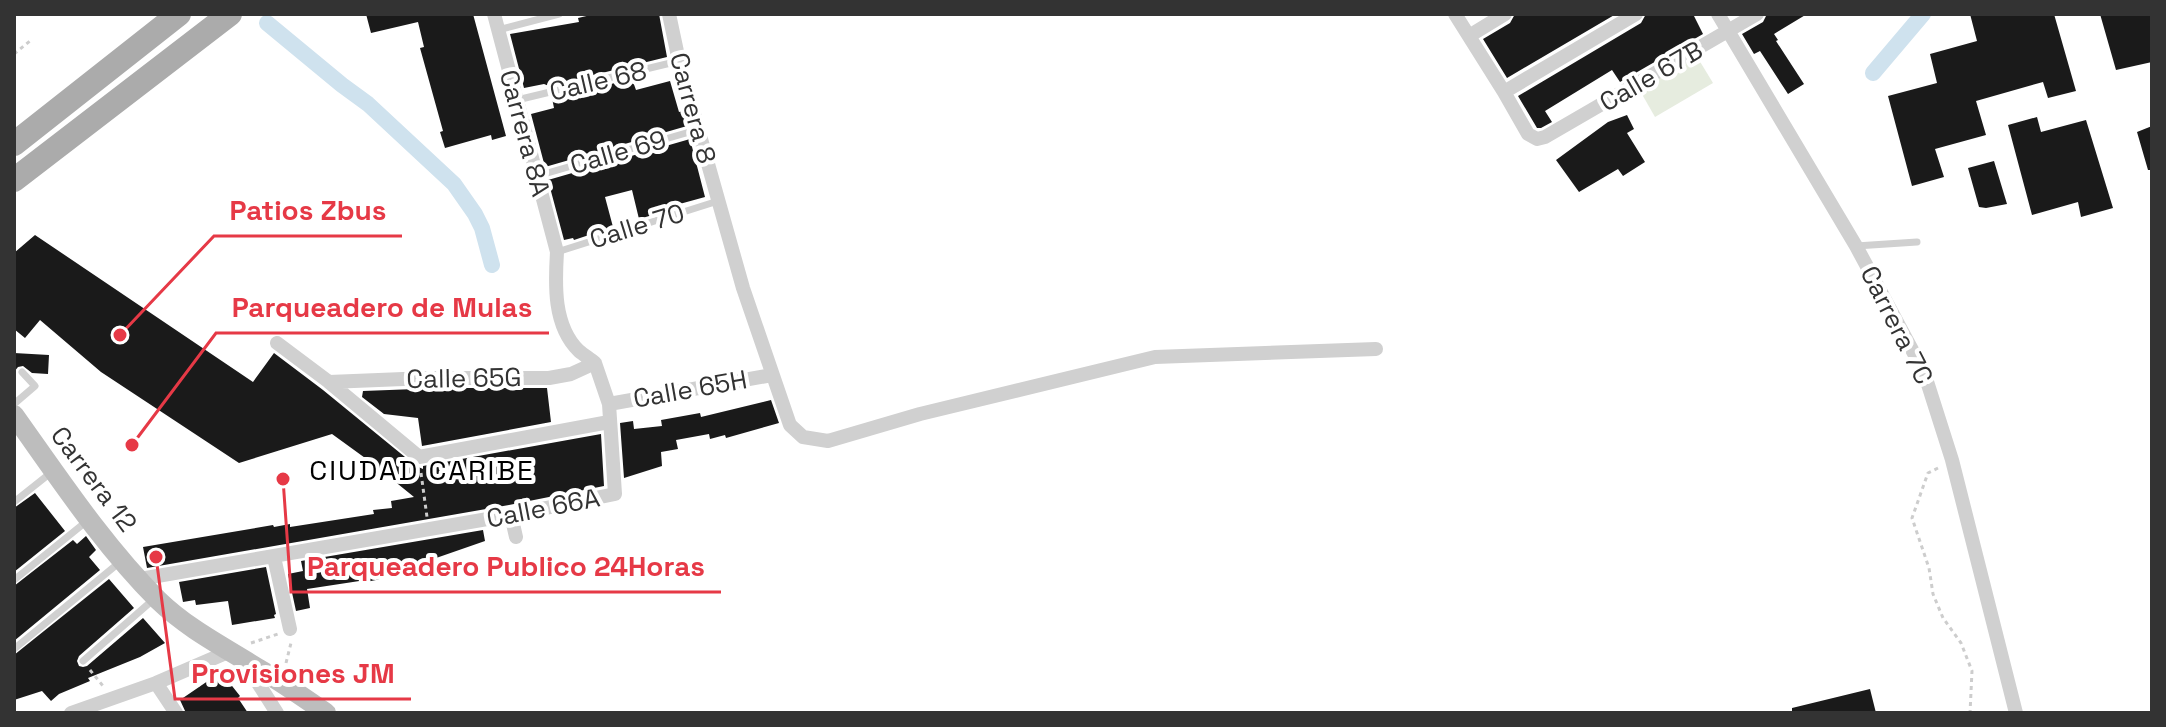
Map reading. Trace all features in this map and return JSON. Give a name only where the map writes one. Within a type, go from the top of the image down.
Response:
[{"type":"main road","points":[[14,144],[179,14]]},
{"type":"main road","points":[[14,180],[230,14]]},
{"type":"main road","name":"Carrera 12","points":[[15,418],[123,560],[156,597],[191,628],[326,713]]},
{"type":"street","name":"Carrera 8A","points":[[494,14],[557,252],[555,281],[559,311],[566,332],[578,350],[595,363]]},
{"type":"street","name":"Carrera 8","points":[[669,14],[679,61],[743,288],[790,425],[803,437],[828,441],[920,414],[1155,357],[1376,349]]},
{"type":"street","points":[[1455,14],[1504,92],[1636,14]]},
{"type":"street","points":[[1469,36],[1505,14]]},
{"type":"street","name":"Carrera 7C","points":[[1718,14],[1856,246],[1924,372],[1952,460],[2016,713]]},
{"type":"street","name":"Calle 67B","points":[[1504,92],[1528,134],[1534,139],[1545,137],[1757,14]]},
{"type":"street","points":[[277,343],[419,457]]},
{"type":"street","points":[[595,363],[609,404],[609,422]]},
{"type":"street","name":"Calle 65G","points":[[329,382],[549,378],[571,374],[595,363]]},
{"type":"street","name":"Calle 65H","points":[[609,404],[772,375]]},
{"type":"street","name":"Calle 65H","points":[[419,457],[609,422]]},
{"type":"street","name":"Calle 66A","points":[[140,579],[615,494],[609,422]]},
{"type":"street","points":[[511,515],[516,537]]},
{"type":"street","points":[[274,557],[290,629]]},
{"type":"street","points":[[76,712],[236,656],[277,713]]},
{"type":"street","points":[[156,683],[176,713]]},
{"type":"lane","points":[[498,30],[559,14]]},
{"type":"lane","name":"Calle 68","points":[[517,100],[679,61]]},
{"type":"lane","name":"Calle 69","points":[[537,176],[700,129]]},
{"type":"lane","name":"Calle 70","points":[[557,252],[718,201]]},
{"type":"lane","points":[[1856,246],[1917,242]]},
{"type":"lane","points":[[15,418],[35,386],[22,372]]},
{"type":"lane","points":[[14,502],[54,470]]},
{"type":"lane","points":[[14,580],[90,518]]},
{"type":"lane","points":[[14,649],[123,560]]},
{"type":"lane","points":[[83,661],[156,597]]},
{"type":"path","points":[[14,54],[30,41]]},
{"type":"path","points":[[419,457],[429,528]]},
{"type":"path","points":[[1952,460],[1928,473],[1912,518],[1929,568],[1933,594],[1943,618],[1961,643],[1972,671],[1970,713]]},
{"type":"path","points":[[236,656],[290,629],[292,641],[289,656],[278,681]]},
{"type":"path","points":[[83,661],[114,698]]},
{"type":"shaded area","points":[[1696,55],[1713,83],[1655,117],[1639,89]]},
{"type":"building","points":[[366,14],[473,14],[506,136],[492,140],[491,135],[445,148],[420,48],[424,47],[418,22],[371,33]]},
{"type":"building","points":[[595,14],[659,14],[667,57],[549,86],[524,88],[510,34],[579,22],[578,18]]},
{"type":"building","points":[[1515,14],[1616,14],[1507,78],[1483,39],[1510,23]]},
{"type":"building","points":[[1646,14],[1693,14],[1703,34],[1620,82],[1612,70],[1545,111],[1552,122],[1537,128],[1518,96],[1641,23]]},
{"type":"building","points":[[1767,14],[1807,14],[1774,34],[1804,84],[1788,94],[1760,51],[1754,54],[1742,34],[1763,22]]},
{"type":"building","points":[[1970,14],[2054,14],[2076,91],[2048,98],[2043,82],[1976,101],[1986,135],[1935,149],[1944,177],[1912,186],[1888,96],[1937,83],[1930,54],[1977,41]]},
{"type":"building","points":[[2100,14],[2152,14],[2152,62],[2116,70]]},
{"type":"building","points":[[632,79],[636,90],[670,81],[679,112],[683,111],[687,126],[545,167],[531,114],[554,108],[552,98]]},
{"type":"building","points":[[1627,115],[1634,129],[1627,133],[1645,162],[1623,176],[1618,169],[1579,192],[1556,160],[1608,122]]},
{"type":"building","points":[[2037,117],[2041,132],[2086,120],[2113,208],[2081,217],[2078,202],[2032,215],[2008,125]]},
{"type":"building","points":[[2152,126],[2152,170],[2148,170],[2137,132]]},
{"type":"building","points":[[690,139],[705,197],[639,219],[632,190],[605,197],[613,227],[574,240],[564,240],[548,180]]},
{"type":"building","points":[[1994,161],[2007,204],[1979,207],[1968,168]]},
{"type":"building","points":[[35,235],[253,382],[274,353],[416,466],[423,469],[423,466],[601,434],[604,486],[147,568],[143,547],[273,525],[290,524],[290,527],[374,514],[373,510],[392,508],[391,501],[414,497],[332,434],[239,463],[101,372],[40,320],[25,338],[14,329],[14,253]]},
{"type":"building","points":[[14,353],[49,355],[48,374],[32,373],[23,366],[14,372]]},
{"type":"building","points":[[547,388],[551,422],[422,446],[418,418],[384,414],[362,397],[363,391]]},
{"type":"building","points":[[771,400],[779,423],[726,438],[725,435],[710,439],[709,434],[676,440],[678,449],[661,452],[662,466],[624,478],[620,423],[633,421],[634,429],[662,426],[661,420],[700,413],[701,417]]},
{"type":"building","points":[[35,493],[65,531],[14,572],[14,508]]},
{"type":"building","points":[[483,530],[485,541],[416,565],[417,570],[380,576],[381,579],[366,582],[307,589],[310,608],[296,611],[288,574],[303,571],[301,561]]},
{"type":"building","points":[[86,536],[96,550],[89,557],[100,570],[14,641],[14,586],[73,540],[77,544]]},
{"type":"building","points":[[266,567],[275,618],[232,625],[228,601],[196,605],[195,600],[183,602],[179,582]]},
{"type":"building","points":[[109,579],[134,608],[79,656],[79,666],[87,666],[143,618],[165,643],[140,657],[88,678],[90,681],[59,694],[51,701],[42,691],[14,700],[14,655]]},
{"type":"building","points":[[221,672],[240,696],[238,698],[248,713],[186,713],[180,700]]},
{"type":"building","points":[[1870,689],[1876,713],[1792,713],[1792,708]]},
{"type":"waterway","points":[[1873,73],[1923,14]]},
{"type":"waterway","points":[[267,23],[368,104],[454,184],[482,228],[492,265]]},
{"type":"place","name":"Patios Zbus","points":[[120,335]]},
{"type":"place","name":"Parqueadero de Mulas","points":[[132,445]]},
{"type":"place","name":"Parqueadero Publico 24Horas","points":[[283,479]]},
{"type":"place","name":"Provisiones JM","points":[[156,557]]},
{"type":"district","name":"CIUDAD CARIBE","points":[[422,470]]}]
